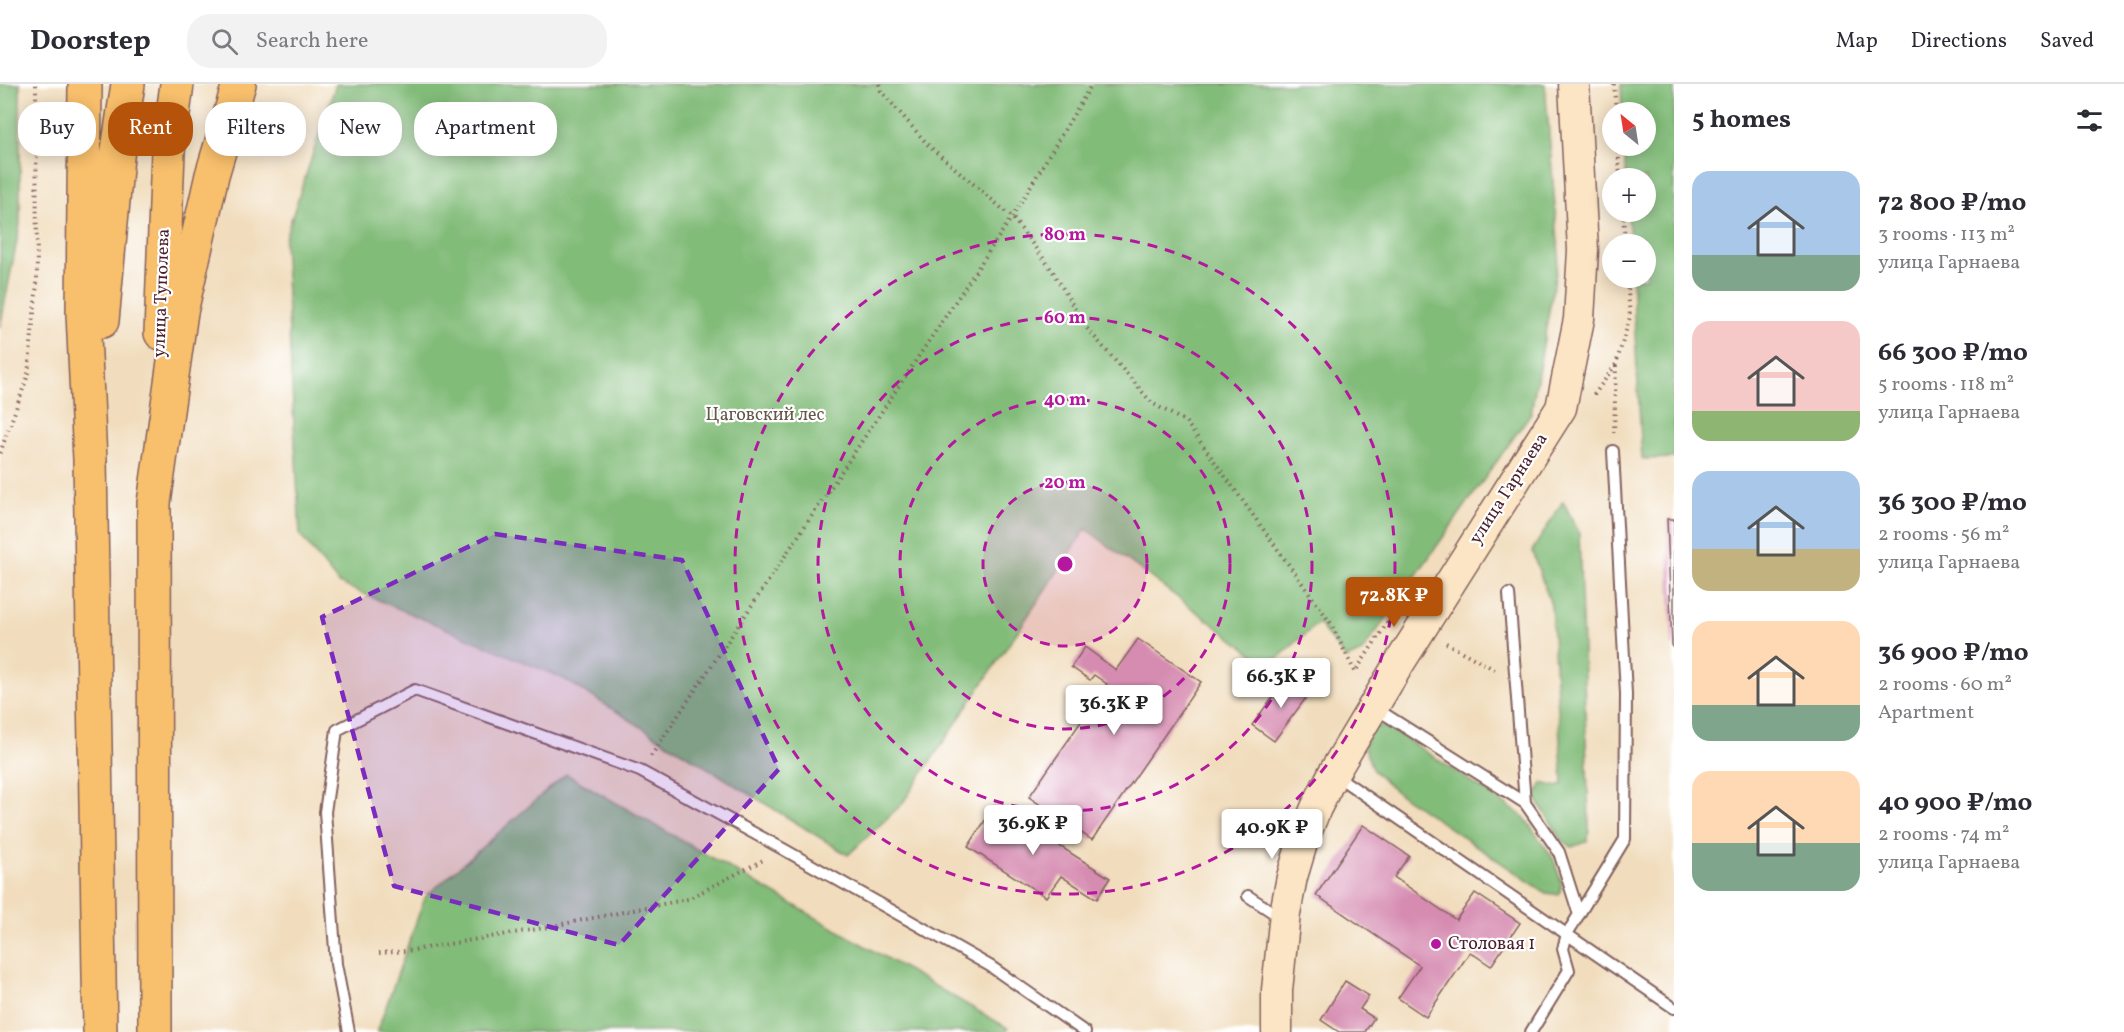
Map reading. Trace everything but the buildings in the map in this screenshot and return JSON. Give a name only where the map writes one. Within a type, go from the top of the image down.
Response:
[{"type":"main road","points":[[85,84],[83,314],[90,460],[100,1032]]},
{"type":"main road","points":[[90,460],[117,157],[128,84]]},
{"type":"main road","name":"улица Туполева","points":[[154,503],[168,152],[177,84]]},
{"type":"main road","points":[[155,1032],[154,503],[181,312],[212,175],[239,84]]},
{"type":"street","name":"улица Гарнаева","points":[[1277,1032],[1278,978],[1284,920],[1292,877],[1316,808],[1333,774],[1423,627],[1561,408],[1579,319],[1583,250],[1574,84]]},
{"type":"lane","points":[[1531,1032],[1569,970],[1563,949],[1567,934],[1625,839],[1626,694],[1613,452]]},
{"type":"lane","points":[[1509,594],[1525,803]]},
{"type":"lane","points":[[349,1032],[336,964],[326,812],[338,729],[415,690],[640,771],[990,966],[1085,1032]]},
{"type":"lane","points":[[1374,707],[1525,803],[1559,852],[1579,915]]},
{"type":"lane","points":[[1333,774],[1674,1008]]},
{"type":"lane","points":[[1248,896],[1284,920]]},
{"type":"path","points":[[0,453],[28,375],[37,283],[36,84]]},
{"type":"path","points":[[879,84],[881,91],[929,146],[1012,217],[1052,270],[1085,326],[1152,403],[1186,422],[1330,622],[1355,672],[1396,610],[1444,642],[1515,682]]},
{"type":"path","points":[[640,771],[1012,217],[1092,84]]},
{"type":"path","points":[[1614,84],[1615,102]]},
{"type":"path","points":[[1613,452],[1616,364]]},
{"type":"path","points":[[379,953],[408,951],[543,928],[688,899],[783,849]]},
{"type":"highlighted area","points":[[495,534],[682,560],[779,769],[619,945],[394,886],[322,617]]},
{"type":"green space","points":[[0,84],[20,84],[18,156],[20,156],[20,225],[0,327]]},
{"type":"green space","name":"Цаговский лес","points":[[336,84],[1545,84],[1559,255],[1531,413],[1362,652],[1346,659],[1318,623],[1269,666],[1086,529],[902,804],[848,855],[564,679],[338,583],[300,535],[284,241],[318,138],[318,156],[402,156],[402,102],[330,102]]},
{"type":"green space","points":[[1621,84],[1674,84],[1674,458],[1642,459],[1633,288],[1656,288],[1656,234],[1629,234],[1629,222],[1656,222],[1656,168],[1625,168],[1625,156],[1656,156],[1656,102],[1622,102]]},
{"type":"green space","points":[[1563,501],[1579,533],[1589,824],[1588,841],[1572,847],[1562,840],[1535,797],[1542,783],[1558,787],[1563,784],[1551,605],[1532,551]]},
{"type":"green space","points":[[1381,726],[1390,728],[1524,817],[1553,858],[1562,884],[1559,895],[1546,893],[1395,791],[1372,769],[1364,745],[1374,728]]},
{"type":"green space","points":[[566,774],[1008,1028],[1007,1032],[377,1032],[425,897]]},
{"type":"place","name":"Столовая 1","points":[[1436,944]]}]
